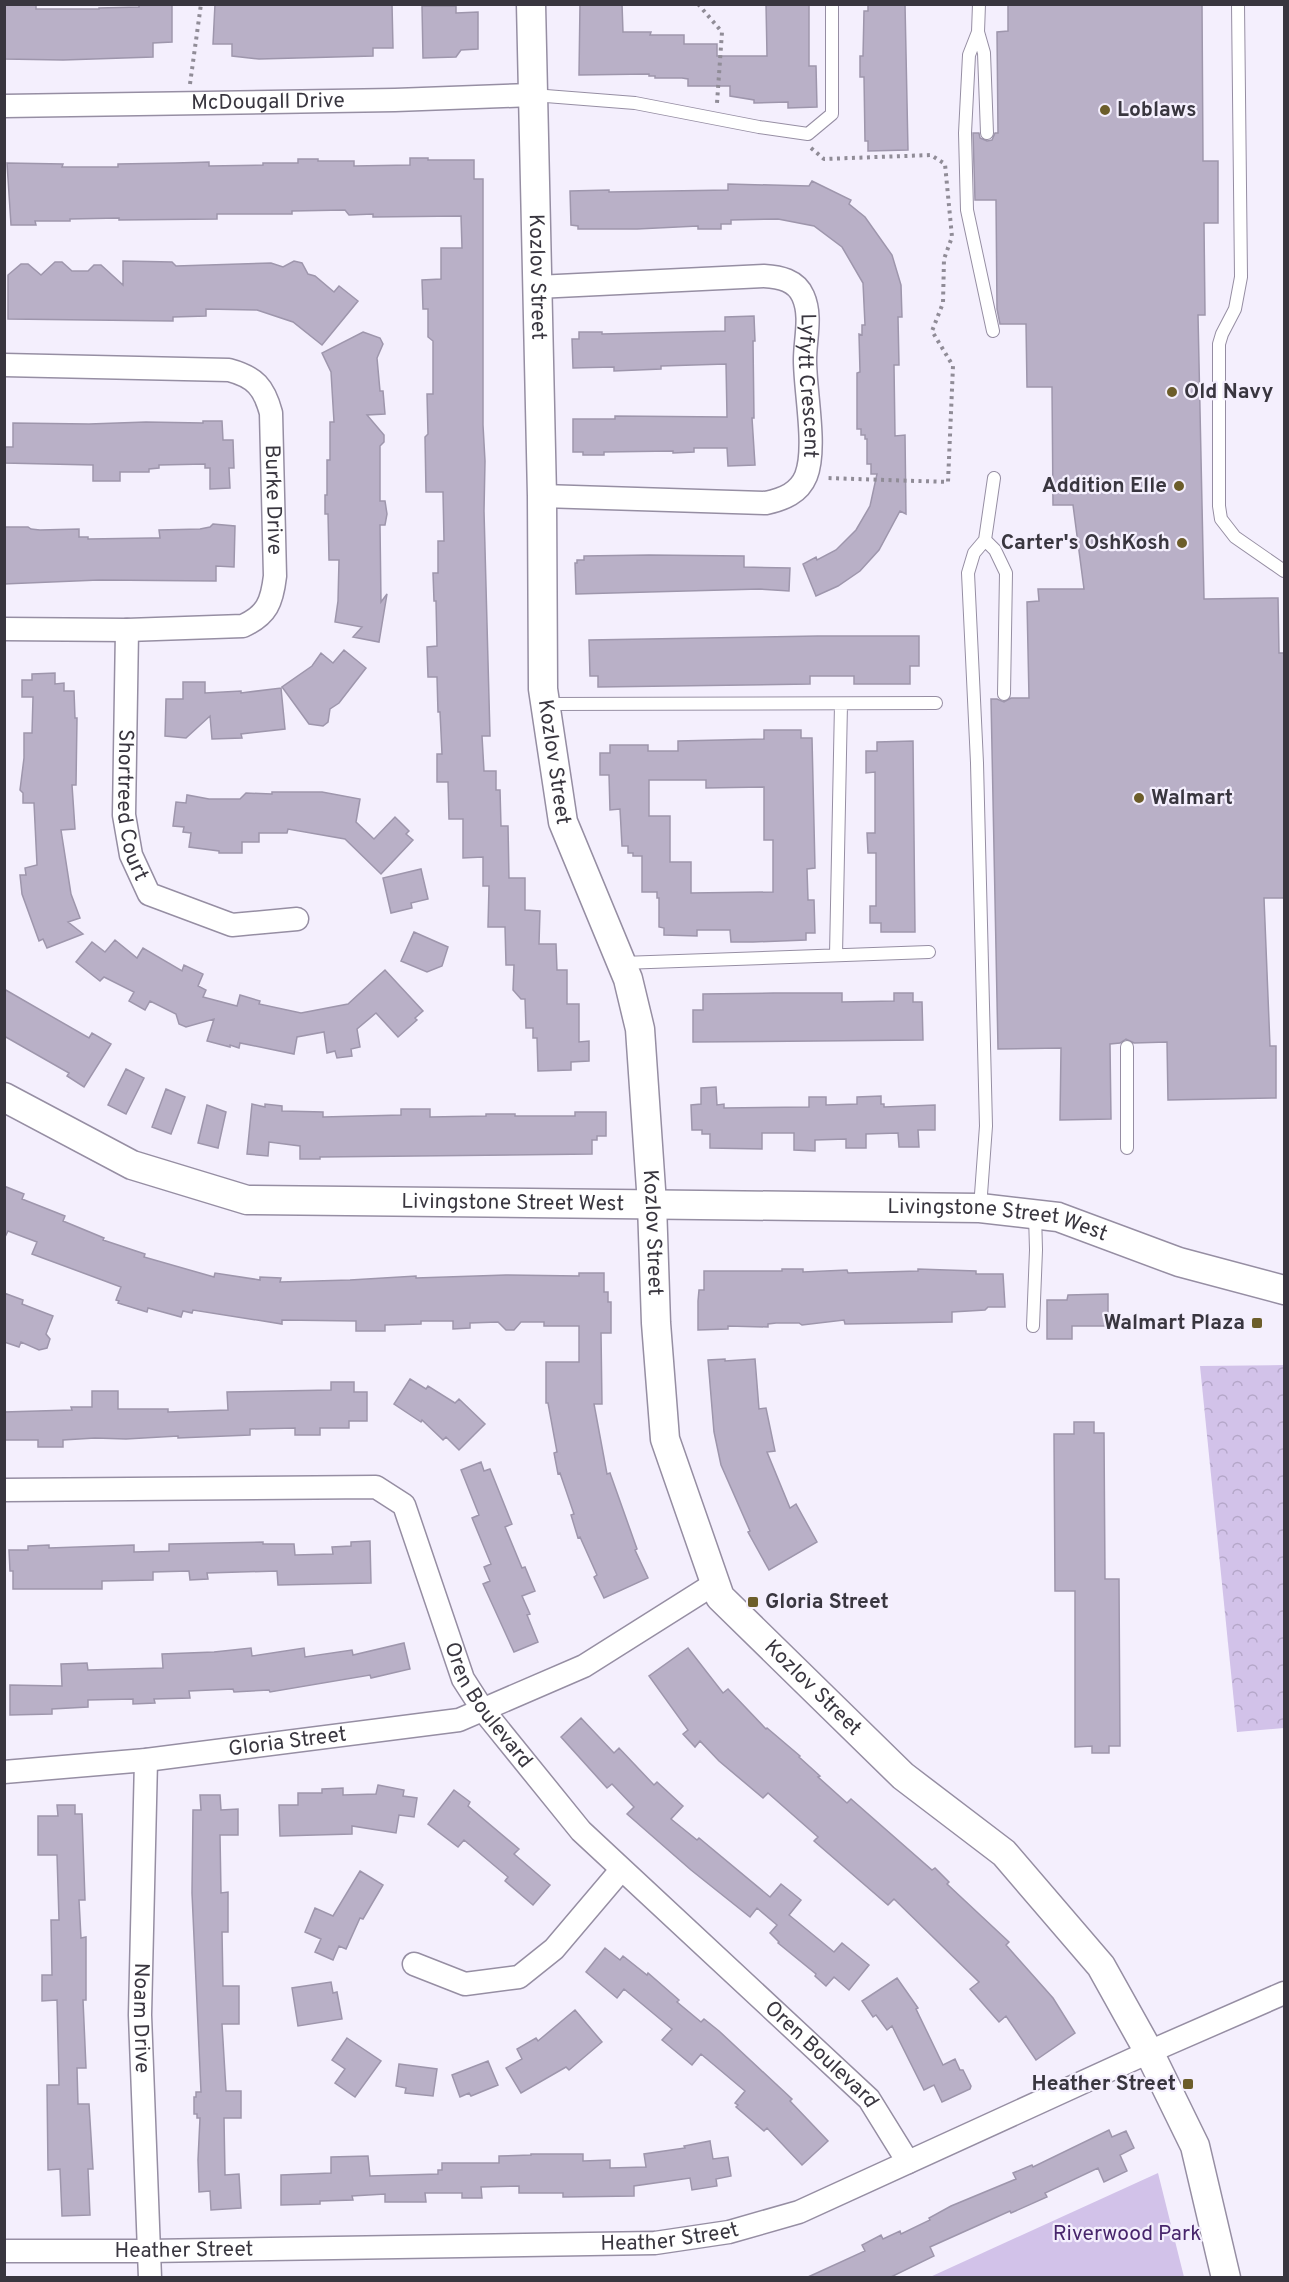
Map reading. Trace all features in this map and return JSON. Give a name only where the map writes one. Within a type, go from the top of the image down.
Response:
[{"type":"street","name":"Kozlov Street","points":[[531,4],[542,496],[543,689],[563,822],[628,980],[640,1029],[652,1204],[656,1323],[665,1439],[720,1597],[903,1776],[1004,1853],[1101,1966],[1149,2052],[1195,2146],[1226,2277]]},
{"type":"street","name":"McDougall Drive","points":[[4,106],[188,104],[532,95]]},
{"type":"street","name":"Lyfytt Crescent","points":[[537,287],[779,277],[793,283],[803,294],[808,322],[805,360],[810,452],[805,478],[792,495],[766,503],[542,496]]},
{"type":"street","name":"Burke Drive","points":[[4,365],[229,370],[256,381],[267,398],[271,412],[275,576],[273,593],[266,609],[258,619],[243,626],[127,630],[4,629]]},
{"type":"street","name":"Shortreed Court","points":[[127,630],[124,814],[131,855],[149,894],[232,925],[297,919]]},
{"type":"street","name":"Livingstone Street West","points":[[4,1097],[132,1165],[247,1200],[980,1208],[1058,1217],[1179,1262],[1284,1290]]},
{"type":"street","name":"Oren Boulevard","points":[[4,1490],[376,1487],[404,1505],[463,1679],[483,1710],[581,1831],[869,2099],[908,2162]]},
{"type":"street","name":"Gloria Street","points":[[4,1772],[146,1760],[459,1719],[584,1666],[714,1584]]},
{"type":"street","name":"Noam Drive","points":[[146,1760],[140,2015],[150,2277]]},
{"type":"street","points":[[414,1964],[465,1984],[519,1977],[554,1949],[621,1870]]},
{"type":"street","name":"Heather Street","points":[[4,2251],[655,2243],[729,2232],[799,2212],[1284,1993]]},
{"type":"lane","points":[[532,95],[635,103],[808,134],[832,114],[832,4]]},
{"type":"lane","points":[[979,4],[978,32],[984,52],[987,133]]},
{"type":"lane","points":[[1238,4],[1241,277],[1235,309],[1219,344],[1221,519],[1235,537],[1284,571]]},
{"type":"lane","points":[[978,32],[969,55],[965,133],[967,210],[993,331]]},
{"type":"lane","points":[[980,1208],[986,1126],[977,763],[968,573],[974,553],[986,540],[994,478]]},
{"type":"lane","points":[[986,540],[995,550],[1006,573],[1004,694]]},
{"type":"lane","points":[[546,704],[936,704]]},
{"type":"lane","points":[[836,955],[841,704]]},
{"type":"lane","points":[[621,963],[929,952]]},
{"type":"lane","points":[[1127,1047],[1127,1148]]},
{"type":"lane","points":[[1033,1326],[1035,1214]]},
{"type":"path","points":[[188,104],[201,4]]},
{"type":"path","points":[[698,4],[722,32],[716,119]]},
{"type":"path","points":[[793,132],[824,159],[931,154],[945,164],[952,237],[944,259],[943,303],[932,331],[953,366],[948,482],[805,478]]},
{"type":"green space","points":[[1284,1365],[1284,1728],[1237,1732],[1200,1366]]},
{"type":"green space","name":"Riverwood Park","points":[[1158,2173],[1184,2277],[930,2277]]},
{"type":"building","points":[[4,4],[36,4],[36,9],[99,9],[139,7],[139,4],[172,4],[172,42],[153,43],[153,57],[4,59]]},
{"type":"building","points":[[215,4],[392,4],[393,48],[373,48],[373,56],[259,59],[232,56],[232,44],[213,44]]},
{"type":"building","points":[[580,4],[622,4],[623,32],[684,35],[684,44],[717,44],[717,56],[767,56],[766,4],[809,4],[809,66],[816,66],[817,107],[788,108],[788,102],[754,103],[754,100],[730,96],[730,86],[688,86],[688,79],[682,78],[655,78],[649,74],[579,75]]},
{"type":"building","points":[[868,4],[905,4],[908,150],[868,151],[868,141],[865,141],[864,77],[860,77],[860,56],[863,56],[864,11],[868,11]]},
{"type":"building","points":[[1008,4],[1202,4],[1203,161],[1218,161],[1218,223],[1204,223],[1205,315],[1198,315],[1204,599],[1278,598],[1279,653],[1284,653],[1284,898],[1264,898],[1270,1046],[1276,1046],[1276,1098],[1168,1100],[1167,1042],[1134,1043],[1126,1039],[1120,1043],[1110,1044],[1111,1119],[1060,1120],[1061,1048],[998,1049],[991,699],[1004,702],[1011,698],[1029,698],[1027,602],[1039,601],[1038,589],[1084,589],[1073,505],[1053,505],[1052,387],[1027,387],[1026,324],[1000,324],[997,309],[996,200],[975,200],[973,133],[979,133],[980,138],[987,141],[992,140],[995,133],[998,133],[997,32],[1008,31]]},
{"type":"building","points":[[422,6],[456,6],[456,13],[478,12],[478,49],[461,50],[456,57],[423,58]]},
{"type":"building","points":[[410,158],[474,160],[474,179],[483,179],[484,511],[490,736],[482,736],[484,771],[496,771],[496,790],[500,790],[501,826],[508,826],[509,878],[525,878],[525,910],[540,911],[539,944],[556,944],[557,970],[567,970],[567,1004],[579,1004],[579,1042],[589,1041],[589,1061],[571,1062],[571,1070],[538,1071],[537,1038],[533,1038],[533,1028],[526,1028],[525,999],[521,999],[513,990],[514,965],[506,965],[505,927],[488,927],[489,886],[483,886],[483,857],[463,858],[463,819],[449,819],[448,782],[437,782],[437,754],[442,754],[440,712],[438,712],[437,677],[428,677],[427,647],[437,646],[433,573],[438,573],[438,541],[444,541],[443,492],[426,492],[425,437],[428,434],[427,394],[433,394],[433,341],[428,337],[428,309],[423,309],[422,280],[441,279],[441,248],[462,248],[461,216],[373,217],[373,214],[349,215],[345,210],[292,211],[292,214],[217,214],[217,219],[70,219],[70,221],[35,221],[36,225],[11,225],[7,163],[63,164],[62,167],[118,167],[118,164],[209,162],[209,166],[298,163],[298,159],[318,159],[318,161],[354,161],[354,166],[410,165]]},
{"type":"building","points":[[812,181],[851,200],[849,204],[865,217],[892,255],[901,285],[902,317],[898,317],[899,365],[894,365],[895,436],[905,435],[906,514],[900,511],[879,550],[860,571],[838,586],[816,596],[803,564],[836,550],[856,530],[870,506],[877,474],[871,474],[871,464],[867,464],[867,439],[865,435],[861,435],[861,429],[857,429],[859,334],[862,335],[862,325],[865,325],[863,283],[842,247],[814,226],[778,219],[731,220],[731,224],[721,224],[721,229],[698,229],[698,226],[578,229],[578,226],[571,225],[570,191],[728,190],[728,184],[809,186]]},
{"type":"building","points":[[123,261],[172,262],[176,266],[271,263],[283,267],[294,261],[302,263],[308,274],[315,276],[334,292],[339,286],[358,301],[322,345],[293,322],[257,310],[206,309],[206,316],[173,317],[173,321],[8,319],[8,275],[21,264],[28,264],[41,275],[55,262],[62,262],[72,271],[88,271],[94,265],[101,265],[123,285]]},
{"type":"building","points":[[754,316],[754,418],[752,418],[755,465],[728,466],[727,448],[694,448],[694,452],[673,453],[673,451],[604,452],[604,455],[583,455],[583,452],[573,452],[573,419],[615,419],[615,416],[727,417],[726,364],[661,366],[661,369],[614,371],[614,367],[573,368],[572,339],[579,339],[579,332],[602,332],[602,334],[725,331],[725,317]]},
{"type":"building","points":[[363,332],[380,338],[383,344],[377,358],[385,414],[367,415],[384,435],[384,442],[380,446],[380,501],[385,501],[387,514],[385,525],[380,525],[381,602],[387,594],[379,642],[353,637],[362,627],[335,622],[339,560],[329,560],[328,514],[325,514],[327,460],[330,460],[330,422],[334,422],[331,372],[322,353]]},
{"type":"building","points":[[203,421],[222,421],[223,440],[233,440],[234,468],[229,468],[230,488],[210,489],[210,468],[205,468],[205,464],[159,465],[159,468],[149,469],[149,472],[120,472],[120,481],[93,481],[93,465],[4,463],[4,447],[13,447],[13,423],[203,423]]},
{"type":"building","points":[[213,524],[235,526],[234,567],[216,566],[216,581],[99,580],[4,584],[4,527],[28,527],[40,530],[79,529],[79,537],[88,537],[88,539],[160,538],[159,530],[200,529]]},
{"type":"building","points":[[584,556],[744,556],[744,567],[790,568],[789,591],[760,589],[576,594],[575,563],[577,560],[584,560]]},
{"type":"building","points":[[919,636],[919,666],[910,666],[910,684],[854,684],[854,676],[810,676],[810,684],[598,687],[598,676],[590,676],[589,640]]},
{"type":"building","points":[[344,650],[366,668],[339,703],[330,709],[328,722],[323,726],[309,724],[282,687],[312,666],[321,653],[333,663]]},
{"type":"building","points":[[55,673],[55,684],[64,683],[64,691],[74,691],[75,718],[77,718],[76,785],[72,785],[75,829],[61,830],[71,894],[80,918],[68,922],[83,934],[47,948],[43,939],[39,941],[22,894],[20,875],[26,875],[25,868],[37,865],[34,803],[23,803],[23,793],[20,790],[24,733],[32,733],[33,697],[22,697],[22,680],[32,680],[32,674]]},
{"type":"building","points":[[183,682],[205,682],[205,693],[241,691],[241,693],[281,688],[285,729],[241,734],[242,738],[212,739],[210,716],[186,738],[165,736],[166,699],[183,699]]},
{"type":"building","points":[[764,730],[801,730],[801,738],[812,738],[815,868],[807,869],[808,900],[814,900],[815,933],[806,933],[806,940],[753,942],[731,942],[730,930],[697,930],[697,936],[664,935],[664,928],[659,927],[657,892],[642,892],[642,856],[633,856],[633,853],[628,853],[628,846],[622,846],[620,809],[610,810],[609,775],[600,775],[600,753],[610,753],[610,745],[648,745],[648,751],[678,751],[678,741],[764,739]],"holes":[[[649,780],[706,780],[706,788],[764,787],[764,840],[773,840],[773,892],[691,893],[691,862],[670,862],[670,816],[649,816]]]},
{"type":"building","points":[[913,741],[915,932],[881,932],[881,923],[870,923],[870,906],[876,906],[876,853],[868,853],[867,833],[875,833],[875,772],[866,773],[866,751],[877,751],[877,742]]},
{"type":"building","points":[[272,792],[322,792],[360,799],[356,822],[374,839],[395,817],[409,831],[406,834],[413,840],[381,874],[345,839],[288,829],[287,833],[259,833],[259,842],[242,842],[242,853],[219,853],[219,851],[189,847],[191,833],[183,832],[184,827],[173,826],[176,802],[186,803],[187,795],[209,799],[240,799],[246,793],[272,794]]},
{"type":"building","points":[[421,869],[428,899],[411,903],[412,908],[391,913],[383,878]]},
{"type":"building","points":[[414,932],[448,947],[442,966],[427,972],[401,961]]},
{"type":"building","points":[[115,940],[137,958],[143,948],[182,971],[184,965],[203,974],[198,986],[206,990],[203,997],[237,1006],[240,995],[260,1001],[259,1004],[301,1013],[348,1004],[385,970],[423,1011],[415,1018],[417,1020],[398,1037],[376,1013],[357,1029],[360,1047],[351,1049],[352,1056],[337,1058],[335,1051],[327,1053],[324,1032],[297,1037],[294,1054],[240,1043],[239,1048],[230,1045],[230,1047],[207,1041],[214,1019],[186,1027],[179,1024],[176,1014],[150,1001],[145,1010],[129,1001],[134,992],[104,977],[100,981],[76,962],[92,942],[105,952]]},
{"type":"building","points":[[4,989],[89,1038],[92,1033],[111,1044],[84,1087],[67,1076],[69,1073],[4,1036]]},
{"type":"building","points":[[842,993],[842,1002],[894,1001],[894,993],[913,993],[913,1002],[922,1002],[923,1040],[693,1042],[693,1010],[703,1010],[703,994]]},
{"type":"building","points":[[126,1069],[144,1078],[126,1114],[108,1105]]},
{"type":"building","points":[[716,1087],[717,1105],[724,1104],[724,1108],[809,1107],[809,1097],[826,1097],[826,1105],[857,1104],[857,1097],[881,1096],[881,1104],[884,1104],[884,1107],[935,1105],[935,1130],[918,1130],[919,1147],[899,1147],[898,1133],[866,1134],[866,1148],[846,1148],[846,1139],[815,1140],[815,1151],[794,1150],[794,1133],[762,1133],[762,1149],[710,1148],[710,1134],[702,1134],[702,1130],[692,1130],[691,1105],[701,1104],[701,1088]]},
{"type":"building","points":[[166,1089],[185,1097],[171,1134],[152,1127]]},
{"type":"building","points":[[252,1104],[265,1107],[265,1104],[282,1106],[282,1111],[323,1112],[323,1117],[401,1115],[401,1109],[430,1109],[430,1117],[486,1116],[486,1114],[575,1116],[575,1112],[606,1112],[606,1136],[597,1136],[597,1140],[592,1140],[592,1154],[300,1159],[300,1146],[269,1142],[268,1156],[247,1154]]},
{"type":"building","points":[[207,1105],[226,1112],[218,1148],[198,1143]]},
{"type":"building","points":[[4,1186],[24,1194],[22,1199],[65,1216],[63,1221],[104,1238],[103,1240],[145,1254],[144,1257],[214,1277],[215,1273],[260,1280],[260,1277],[281,1278],[280,1282],[416,1276],[416,1278],[506,1275],[579,1276],[579,1273],[604,1273],[604,1292],[608,1292],[608,1302],[611,1302],[611,1333],[601,1333],[602,1404],[594,1404],[607,1474],[610,1473],[637,1549],[635,1550],[648,1578],[604,1598],[594,1577],[597,1575],[580,1537],[578,1538],[571,1515],[574,1514],[560,1473],[558,1474],[554,1453],[557,1452],[548,1403],[546,1403],[546,1362],[579,1362],[579,1326],[544,1326],[544,1322],[521,1322],[514,1330],[506,1330],[498,1322],[470,1323],[470,1328],[453,1329],[453,1321],[421,1321],[421,1324],[385,1325],[385,1331],[356,1331],[356,1321],[282,1320],[282,1324],[193,1310],[192,1313],[183,1311],[181,1317],[148,1308],[147,1312],[118,1303],[119,1301],[116,1300],[121,1287],[32,1254],[37,1242],[8,1231],[4,1239]]},
{"type":"building","points":[[782,1269],[803,1269],[803,1272],[847,1270],[848,1273],[918,1271],[918,1269],[1003,1274],[1005,1307],[952,1312],[952,1322],[845,1324],[844,1320],[802,1325],[776,1323],[768,1324],[768,1327],[728,1326],[728,1329],[698,1330],[699,1290],[704,1290],[704,1271],[782,1271]]},
{"type":"building","points":[[4,1293],[23,1300],[22,1304],[53,1316],[46,1334],[50,1339],[47,1348],[39,1350],[21,1342],[19,1347],[4,1342]]},
{"type":"building","points":[[1108,1294],[1108,1326],[1072,1326],[1072,1339],[1047,1339],[1047,1300],[1067,1300],[1068,1295]]},
{"type":"building","points":[[725,1359],[725,1361],[755,1359],[759,1409],[766,1408],[775,1451],[767,1452],[790,1508],[796,1504],[817,1542],[769,1570],[748,1532],[750,1531],[721,1465],[714,1432],[708,1360]]},
{"type":"building","points":[[410,1379],[426,1389],[428,1386],[455,1403],[459,1399],[485,1424],[459,1450],[446,1437],[443,1440],[422,1420],[421,1422],[394,1404]]},
{"type":"building","points":[[331,1382],[354,1382],[354,1392],[367,1392],[367,1421],[349,1421],[349,1428],[320,1428],[320,1435],[295,1435],[295,1428],[250,1429],[250,1435],[63,1440],[63,1447],[38,1447],[38,1440],[4,1440],[4,1412],[72,1410],[71,1407],[92,1407],[92,1391],[118,1391],[118,1409],[168,1409],[168,1412],[228,1410],[227,1392],[331,1390]]},
{"type":"building","points":[[1074,1422],[1094,1422],[1094,1433],[1104,1433],[1105,1579],[1119,1579],[1120,1746],[1109,1746],[1109,1753],[1092,1753],[1092,1746],[1075,1747],[1075,1591],[1055,1591],[1054,1434],[1074,1434]]},
{"type":"building","points":[[481,1462],[484,1471],[490,1469],[512,1524],[505,1527],[522,1568],[525,1567],[535,1591],[522,1596],[538,1642],[514,1652],[483,1584],[490,1581],[484,1567],[491,1564],[472,1518],[479,1515],[461,1470]]},
{"type":"building","points":[[370,1541],[371,1583],[278,1585],[277,1571],[207,1573],[208,1579],[190,1580],[189,1571],[153,1572],[153,1580],[102,1581],[102,1589],[13,1589],[13,1571],[10,1571],[9,1550],[28,1550],[28,1546],[49,1545],[49,1548],[134,1545],[134,1552],[169,1551],[169,1544],[263,1542],[263,1544],[294,1544],[295,1555],[333,1554],[332,1547],[351,1546],[351,1542]]},
{"type":"building","points":[[404,1643],[410,1669],[371,1678],[370,1675],[270,1692],[269,1690],[234,1692],[233,1689],[189,1691],[190,1698],[154,1699],[155,1703],[133,1704],[133,1699],[88,1700],[88,1707],[52,1709],[52,1714],[10,1715],[10,1685],[62,1686],[61,1664],[87,1663],[88,1670],[163,1668],[162,1654],[251,1648],[252,1656],[304,1648],[305,1657],[352,1650],[353,1655]]},
{"type":"building","points":[[688,1648],[723,1693],[728,1689],[766,1729],[800,1756],[820,1776],[818,1777],[847,1803],[851,1799],[932,1870],[935,1868],[949,1882],[947,1884],[1009,1942],[1006,1945],[1053,1998],[1075,2033],[1036,2060],[1006,2016],[999,2022],[970,1989],[979,1982],[894,1899],[888,1905],[814,1841],[818,1837],[768,1793],[763,1798],[719,1761],[700,1741],[695,1747],[683,1734],[688,1730],[649,1676]]},
{"type":"building","points":[[581,1718],[614,1753],[619,1748],[654,1785],[657,1782],[683,1806],[671,1819],[697,1840],[699,1838],[770,1897],[781,1884],[801,1900],[789,1915],[834,1952],[842,1943],[869,1965],[849,1990],[834,1977],[826,1986],[815,1976],[816,1974],[778,1943],[770,1933],[777,1925],[757,1908],[750,1917],[691,1870],[627,1814],[634,1807],[612,1784],[607,1788],[561,1737]]},
{"type":"building","points":[[378,1785],[404,1790],[403,1796],[417,1798],[414,1817],[399,1815],[396,1833],[352,1826],[352,1834],[280,1836],[279,1805],[298,1805],[298,1793],[322,1793],[322,1789],[343,1788],[343,1795],[376,1794]]},
{"type":"building","points":[[454,1790],[470,1802],[468,1806],[519,1849],[514,1854],[550,1885],[533,1905],[505,1881],[508,1877],[464,1840],[458,1847],[428,1824]]},
{"type":"building","points":[[200,1795],[220,1795],[221,1810],[238,1809],[238,1835],[220,1835],[221,1893],[228,1892],[228,1932],[222,1932],[223,1986],[239,1986],[239,2024],[222,2024],[226,2091],[241,2091],[241,2118],[224,2118],[225,2175],[239,2174],[241,2208],[211,2210],[210,2191],[199,2192],[200,2118],[194,2114],[194,2097],[196,2097],[196,2092],[201,2092],[192,1893],[193,1810],[201,1810]]},
{"type":"building","points":[[57,1805],[75,1805],[75,1814],[82,1814],[85,1900],[79,1900],[81,1938],[86,1937],[86,2000],[83,2000],[86,2068],[77,2068],[78,2104],[89,2104],[93,2169],[88,2169],[90,2215],[62,2216],[60,2169],[48,2170],[47,2085],[59,2085],[57,2000],[42,2001],[42,1975],[52,1975],[51,1920],[59,1920],[57,1855],[38,1855],[38,1816],[58,1816]]},
{"type":"building","points":[[360,1871],[383,1885],[363,1919],[360,1918],[346,1949],[339,1946],[333,1960],[315,1952],[321,1939],[305,1932],[315,1908],[333,1916]]},
{"type":"building","points":[[605,1948],[620,1960],[623,1956],[647,1975],[648,1973],[701,2022],[704,2019],[719,2031],[792,2099],[790,2101],[828,2141],[802,2165],[767,2128],[764,2131],[736,2107],[738,2105],[735,2103],[745,2091],[701,2054],[692,2065],[662,2040],[672,2029],[624,1989],[617,1998],[586,1972]]},
{"type":"building","points":[[897,1978],[918,2008],[916,2009],[943,2065],[955,2059],[971,2086],[970,2089],[942,2102],[934,2085],[924,2090],[892,2026],[887,2030],[876,2015],[873,2017],[862,2001]]},
{"type":"building","points":[[331,1982],[333,1993],[337,1992],[342,2019],[298,2026],[292,1988]]},
{"type":"building","points":[[575,2010],[602,2042],[569,2070],[566,2067],[521,2093],[506,2068],[522,2059],[517,2049],[536,2038],[538,2041]]},
{"type":"building","points":[[347,2038],[381,2061],[355,2097],[335,2083],[345,2069],[332,2060]]},
{"type":"building","points":[[488,2061],[498,2085],[471,2096],[469,2093],[460,2097],[452,2075]]},
{"type":"building","points":[[399,2064],[437,2069],[433,2096],[405,2093],[406,2088],[396,2086]]},
{"type":"building","points":[[1109,2130],[1112,2137],[1126,2131],[1134,2148],[1120,2155],[1127,2171],[1104,2182],[1098,2168],[1045,2193],[1047,2197],[930,2247],[934,2256],[891,2277],[808,2277],[865,2251],[862,2245],[881,2235],[883,2239],[900,2231],[901,2234],[930,2220],[929,2218],[951,2206],[1016,2179],[1013,2173],[1032,2165],[1033,2167]]},
{"type":"building","points":[[710,2141],[713,2159],[728,2157],[731,2176],[716,2179],[717,2186],[692,2190],[690,2178],[634,2186],[634,2196],[563,2197],[563,2193],[519,2193],[519,2186],[481,2187],[482,2198],[462,2198],[462,2193],[425,2193],[426,2202],[385,2202],[385,2194],[352,2196],[353,2200],[320,2201],[320,2204],[281,2205],[281,2175],[331,2173],[331,2157],[368,2156],[370,2176],[438,2174],[438,2170],[442,2170],[442,2163],[499,2163],[499,2156],[531,2154],[583,2154],[583,2161],[610,2160],[610,2168],[646,2167],[644,2154],[685,2148],[684,2146]]},
{"type":"place","name":"Loblaws","points":[[1105,110]]},
{"type":"place","name":"Old Navy","points":[[1172,392]]},
{"type":"place","name":"Addition Elle","points":[[1179,486]]},
{"type":"place","name":"Carter's OshKosh","points":[[1182,543]]},
{"type":"place","name":"Walmart","points":[[1139,798]]},
{"type":"place","name":"Walmart Plaza","points":[[1257,1323]]},
{"type":"place","name":"Gloria Street","points":[[753,1602]]},
{"type":"place","name":"Heather Street","points":[[1188,2084]]}]
